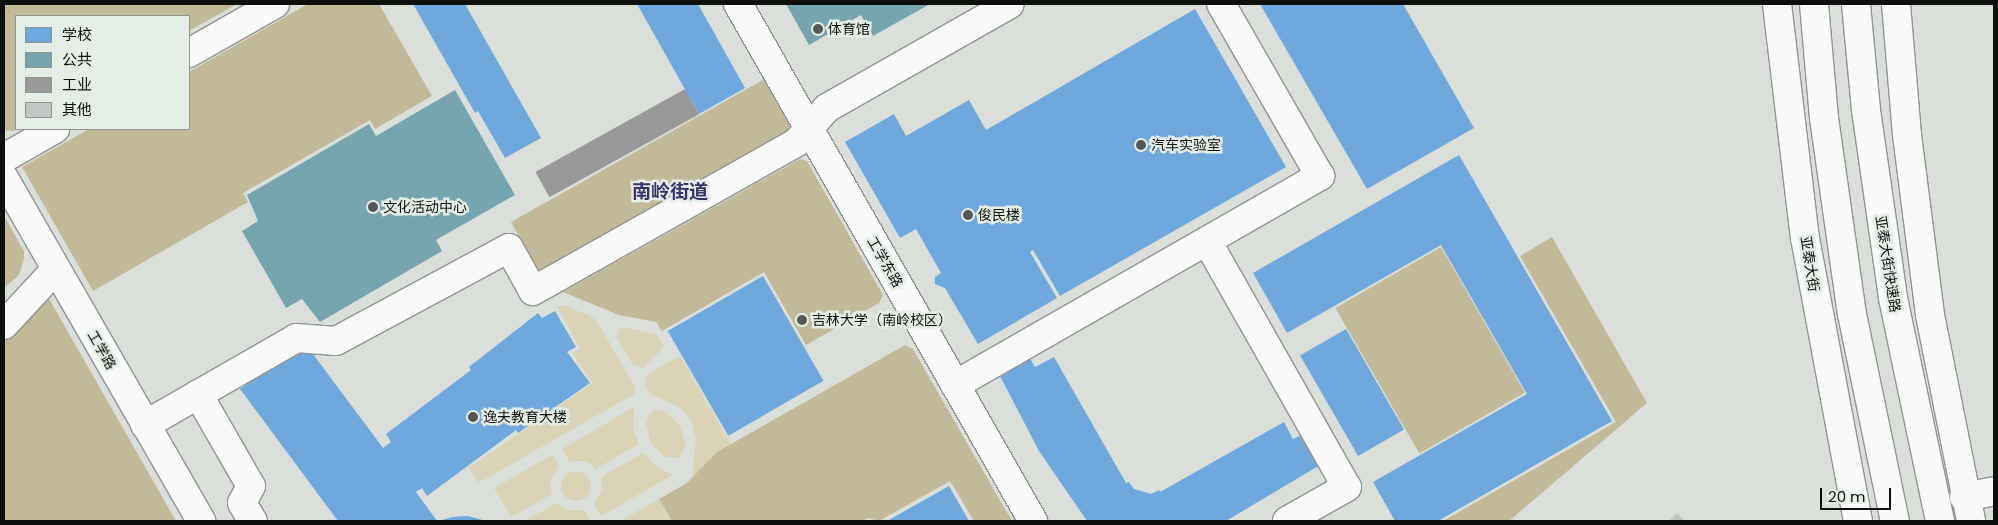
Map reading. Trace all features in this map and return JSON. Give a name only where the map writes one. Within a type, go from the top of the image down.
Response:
[{"type":"main road","points":[[190,52],[275,4]]},
{"type":"main road","name":"工学东路","points":[[738,4],[1032,521]]},
{"type":"main road","points":[[145,424],[296,338],[336,341],[509,248],[533,291],[797,142],[827,108],[1010,4]]},
{"type":"main road","points":[[955,385],[1320,176],[1221,4]]},
{"type":"main road","name":"亚泰大街","points":[[1777,4],[1807,247],[1858,521]]},
{"type":"main road","points":[[1814,4],[1824,118],[1852,314],[1895,521]]},
{"type":"main road","name":"亚泰大街快速路","points":[[1856,4],[1866,110],[1893,298],[1940,521]]},
{"type":"main road","points":[[1896,4],[1910,154],[1930,315],[1968,509],[1994,491]]},
{"type":"main road","points":[[4,158],[53,130]]},
{"type":"main road","name":"工学路","points":[[4,178],[201,521]]},
{"type":"main road","points":[[1206,241],[1348,487],[1287,521]]},
{"type":"main road","points":[[4,325],[56,269]]},
{"type":"main road","points":[[198,394],[251,486],[242,503],[253,521]]},
{"type":"shaded area","points":[[4,4],[237,4],[190,30],[190,15],[15,15],[15,130],[4,130]]},
{"type":"shaded area","points":[[308,4],[379,4],[432,96],[375,129],[370,120],[243,193],[248,202],[93,291],[22,167],[87,130],[190,130],[190,71]]},
{"type":"shaded area","points":[[766,78],[791,124],[787,132],[539,272],[511,222]]},
{"type":"shaded area","points":[[800,159],[807,161],[883,295],[879,303],[806,345],[764,272],[662,331],[656,322],[619,315],[563,292]]},
{"type":"shaded area","points":[[4,216],[24,251],[24,259],[19,275],[4,288]]},
{"type":"shaded area","points":[[1552,237],[1647,403],[1509,521],[1443,521],[1616,422],[1520,256]]},
{"type":"shaded area","points":[[1441,247],[1525,392],[1419,453],[1335,308]]},
{"type":"shaded area","points":[[44,290],[176,521],[4,521],[4,334]]},
{"type":"shaded area","points":[[563,305],[595,318],[636,389],[634,394],[478,483],[469,468],[593,383],[572,353],[580,348],[557,307]]},
{"type":"shaded area","points":[[623,327],[656,334],[664,347],[643,368],[633,365],[617,338],[618,331]]},
{"type":"shaded area","points":[[905,345],[913,349],[1012,521],[974,521],[950,481],[879,521],[868,518],[863,521],[672,521],[659,499],[687,483],[717,452]]},
{"type":"shaded area","points":[[680,356],[731,444],[717,452],[692,478],[696,439],[691,420],[678,406],[650,394],[645,385],[648,374]]},
{"type":"shaded area","points":[[634,407],[633,427],[638,444],[596,469],[585,461],[569,461],[562,449]]},
{"type":"shaded area","points":[[655,410],[666,412],[680,426],[686,445],[679,458],[665,457],[651,443],[646,424],[648,416]]},
{"type":"shaded area","points":[[643,453],[656,466],[673,475],[601,516],[594,504],[602,490],[601,477]]},
{"type":"shaded area","points":[[552,455],[559,466],[550,481],[552,494],[511,517],[494,488]]},
{"type":"shaded area","points":[[576,471],[582,472],[590,480],[590,492],[582,500],[576,501],[570,500],[562,492],[561,486],[562,480],[570,472]]},
{"type":"shaded area","points":[[659,499],[672,521],[620,521]]},
{"type":"shaded area","points":[[557,503],[567,510],[584,510],[590,521],[524,521]]},
{"type":"building: 学校","points":[[413,4],[465,4],[541,138],[505,158],[478,111],[475,113]]},
{"type":"building: 学校","points":[[637,4],[698,4],[745,88],[699,114]]},
{"type":"building: 学校","points":[[1260,4],[1403,4],[1474,128],[1367,189]]},
{"type":"building: 学校","name":"汽车实验室","points":[[1195,9],[1286,167],[1060,296],[1033,250],[1030,252],[1057,298],[978,344],[945,288],[935,284],[935,277],[941,273],[916,229],[900,238],[845,142],[894,114],[906,136],[969,100],[986,130]]},
{"type":"building: 学校","points":[[1459,155],[1612,421],[1438,521],[1395,521],[1373,482],[1527,394],[1441,245],[1287,333],[1253,273]]},
{"type":"building: 学校","points":[[763,276],[824,381],[728,436],[668,331]]},
{"type":"building: 学校","name":"逸夫教育大楼","points":[[555,311],[576,347],[567,352],[590,383],[518,433],[516,430],[427,496],[422,488],[416,492],[437,521],[338,521],[240,389],[254,379],[253,377],[304,342],[383,448],[391,442],[386,434],[471,370],[469,367],[538,313],[542,318]]},
{"type":"building: 学校","points":[[1346,329],[1404,429],[1358,456],[1300,356]]},
{"type":"building: 学校","points":[[1054,357],[1126,483],[1129,482],[1134,489],[1151,494],[1159,490],[1160,492],[1284,422],[1293,439],[1303,434],[1320,465],[1226,521],[1087,521],[1039,451],[1000,376],[1030,358],[1035,367]]},
{"type":"building: 学校","points":[[949,486],[969,521],[887,521]]},
{"type":"building: 学校","points":[[468,516],[486,521],[439,521],[452,517]]},
{"type":"building: 公共","name":"体育馆","points":[[786,4],[930,4],[873,36],[861,15],[809,45]]},
{"type":"building: 公共","name":"文化活动中心","points":[[455,90],[515,195],[436,240],[442,251],[320,322],[302,299],[286,308],[242,231],[258,221],[247,195],[369,124],[376,136]]},
{"type":"building: 工业","points":[[685,89],[699,114],[549,197],[535,172]]},
{"type":"building: 其他","points":[[1677,513],[1685,521],[1669,521]]},
{"type":"place","name":"体育馆","points":[[818,29]]},
{"type":"place","name":"汽车实验室","points":[[1141,145]]},
{"type":"place","name":"文化活动中心","points":[[373,207]]},
{"type":"place","name":"俊民楼","points":[[968,215]]},
{"type":"place","name":"吉林大学（南岭校区）","points":[[802,320]]},
{"type":"place","name":"逸夫教育大楼","points":[[473,417]]},
{"type":"district","name":"南岭街道","points":[[670,192]]}]
